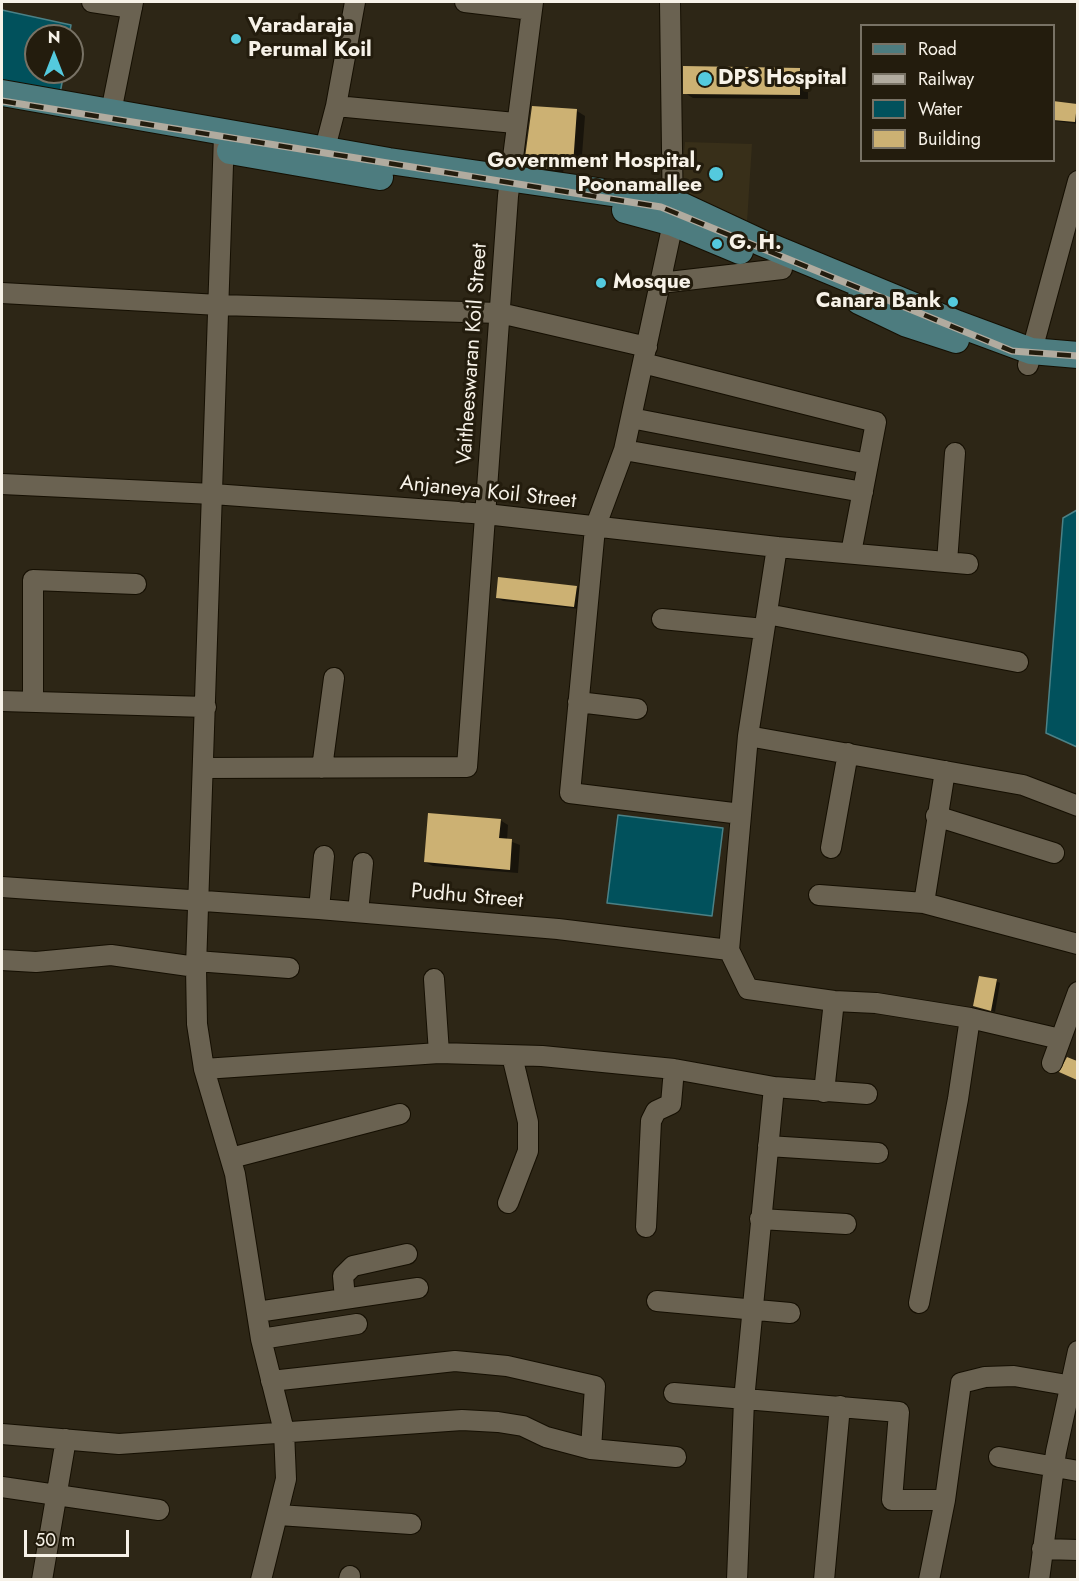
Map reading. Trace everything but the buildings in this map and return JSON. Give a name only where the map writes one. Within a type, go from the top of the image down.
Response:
[{"type":"main road","points":[[2,93],[111,112],[224,142],[326,148],[510,188]]},
{"type":"main road","points":[[2,110],[674,212],[773,248],[1030,358],[1077,355]]},
{"type":"main road","points":[[674,212],[782,268],[830,287],[907,324],[1077,370]]},
{"type":"street","points":[[92,2],[132,5],[111,112]]},
{"type":"street","points":[[326,148],[355,2]]},
{"type":"street","points":[[465,2],[532,6]]},
{"type":"street","points":[[670,2],[674,212],[624,450],[595,528],[570,793],[741,814]]},
{"type":"street","name":"Vaitheeswaran Koil Street","points":[[322,768],[467,767],[515,123],[532,6]]},
{"type":"street","points":[[336,106],[515,123]]},
{"type":"street","points":[[224,142],[200,900],[196,964],[197,1024],[204,1069],[231,1158],[261,1339],[284,1431],[286,1479],[279,1515],[261,1580]]},
{"type":"street","points":[[1030,358],[1077,181]]},
{"type":"street","points":[[660,283],[782,268]]},
{"type":"street","points":[[2,293],[219,306],[500,313],[876,422],[851,553]]},
{"type":"street","points":[[631,418],[868,464]]},
{"type":"street","points":[[624,450],[863,492]]},
{"type":"street","points":[[947,562],[955,453]]},
{"type":"street","name":"Anjaneya Koil Street","points":[[2,484],[213,494],[486,514],[777,547],[968,564]]},
{"type":"street","points":[[777,547],[748,736],[729,950],[748,989],[834,1001],[876,1003],[970,1018],[1060,1039]]},
{"type":"street","points":[[33,702],[33,580],[136,584]]},
{"type":"street","points":[[662,619],[766,622],[1018,662]]},
{"type":"street","points":[[204,768],[322,768],[334,678]]},
{"type":"street","points":[[2,701],[206,707]]},
{"type":"street","points":[[578,702],[637,709]]},
{"type":"street","points":[[748,736],[1023,785],[1077,806]]},
{"type":"street","points":[[831,848],[848,753]]},
{"type":"street","points":[[924,903],[936,816],[945,771]]},
{"type":"street","points":[[936,816],[1054,853]]},
{"type":"street","points":[[319,909],[324,856]]},
{"type":"street","points":[[358,912],[363,863]]},
{"type":"street","name":"Pudhu Street","points":[[2,887],[200,900],[558,929],[729,950]]},
{"type":"street","points":[[819,895],[924,903],[1077,944]]},
{"type":"street","points":[[2,960],[36,962],[111,955],[196,964],[289,968]]},
{"type":"street","points":[[434,980],[439,1053]]},
{"type":"street","points":[[1052,1063],[1077,992]]},
{"type":"street","points":[[824,1092],[834,1001]]},
{"type":"street","points":[[919,1303],[958,1100],[970,1018]]},
{"type":"street","points":[[204,1069],[439,1053],[542,1056],[674,1069],[774,1087],[867,1094]]},
{"type":"street","points":[[508,1203],[528,1151],[528,1122],[512,1056]]},
{"type":"street","points":[[646,1227],[651,1120],[656,1111],[671,1104],[674,1069]]},
{"type":"street","points":[[737,1580],[744,1400],[774,1087]]},
{"type":"street","points":[[231,1158],[400,1114]]},
{"type":"street","points":[[768,1146],[878,1153]]},
{"type":"street","points":[[760,1219],[846,1224]]},
{"type":"street","points":[[345,1299],[343,1276],[352,1266],[407,1254]]},
{"type":"street","points":[[257,1312],[418,1288]]},
{"type":"street","points":[[657,1301],[790,1313]]},
{"type":"street","points":[[261,1339],[357,1324]]},
{"type":"street","points":[[1039,1580],[1054,1467],[1073,1387],[1077,1351]]},
{"type":"street","points":[[271,1381],[455,1360],[507,1366],[595,1386],[591,1449]]},
{"type":"street","points":[[929,1580],[945,1500],[962,1383],[985,1377],[1014,1376],[1073,1387]]},
{"type":"street","points":[[674,1393],[899,1412],[892,1500],[945,1500]]},
{"type":"street","points":[[824,1580],[840,1406]]},
{"type":"street","points":[[2,1434],[119,1444],[462,1420],[523,1426],[546,1437],[591,1449],[676,1457]]},
{"type":"street","points":[[42,1580],[66,1439]]},
{"type":"street","points":[[999,1457],[1077,1471]]},
{"type":"street","points":[[2,1487],[159,1510]]},
{"type":"street","points":[[279,1515],[411,1524]]},
{"type":"street","points":[[1042,1549],[1077,1550]]},
{"type":"shaded area","name":"Government Hospital, Poonamallee","points":[[685,142],[752,144],[746,238],[679,205]]},
{"type":"water","points":[[2,10],[66,24],[24,24],[24,84],[62,84],[59,99],[2,89]]},
{"type":"water","points":[[1077,510],[1077,747],[1046,733],[1063,518]]},
{"type":"water","points":[[618,815],[723,828],[712,916],[607,903]]},
{"type":"railway","points":[[2,101],[661,207],[1012,351],[1078,356]]},
{"type":"place","name":"Varadaraja Perumal Koil","points":[[236,39]]},
{"type":"place","name":"DPS Hospital","points":[[705,79]]},
{"type":"place","name":"Government Hospital, Poonamallee","points":[[716,174]]},
{"type":"place","name":"G. H.","points":[[717,244]]},
{"type":"place","name":"Mosque","points":[[601,283]]},
{"type":"place","name":"Canara Bank","points":[[953,302]]}]
